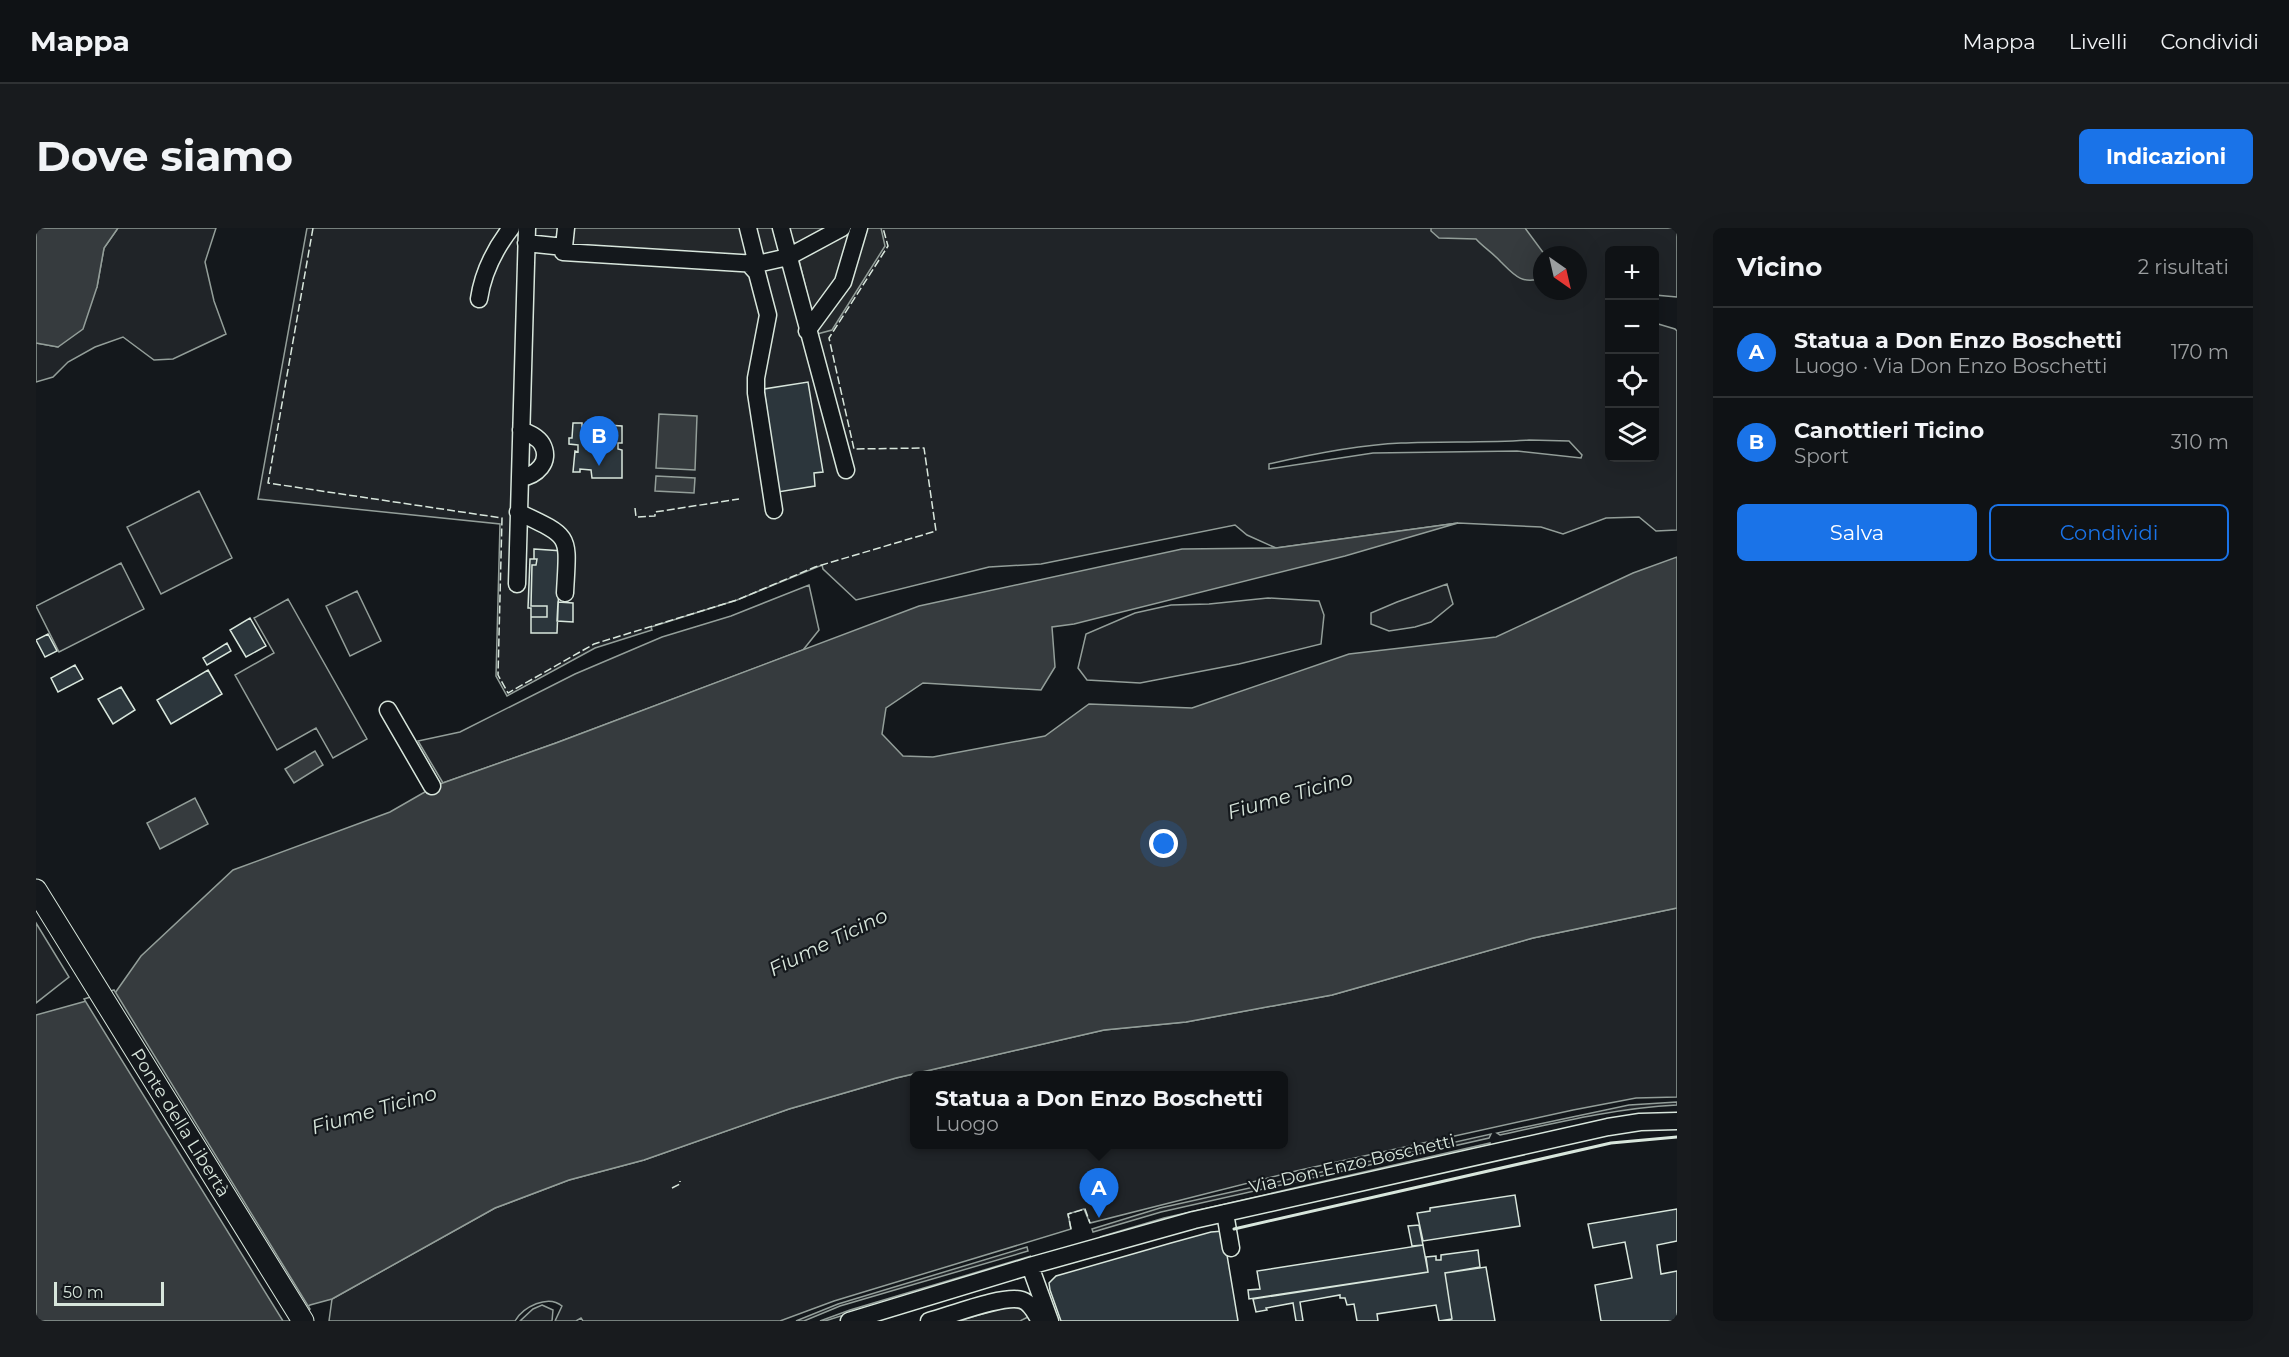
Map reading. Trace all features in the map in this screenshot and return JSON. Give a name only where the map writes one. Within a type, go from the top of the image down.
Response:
[{"type":"main road","name":"Ponte della Libertà","points":[[36,890],[303,1321]]},
{"type":"street","points":[[479,299],[482,280],[489,261],[511,228]]},
{"type":"street","points":[[563,250],[566,228]]},
{"type":"street","points":[[748,228],[753,263],[768,315],[756,378],[756,393],[774,510]]},
{"type":"street","points":[[781,228],[846,470]]},
{"type":"street","points":[[517,584],[527,235],[563,250],[753,263],[789,257],[842,228]]},
{"type":"street","points":[[807,331],[843,282],[859,228]]},
{"type":"street","points":[[519,478],[537,473],[542,467],[544,452],[542,444],[536,438],[521,430]]},
{"type":"street","points":[[519,512],[555,530],[564,539],[568,550],[565,593]]},
{"type":"street","points":[[388,710],[432,786]]},
{"type":"street","name":"Via Don Enzo Boschetti","points":[[849,1321],[1035,1264],[1147,1232],[1225,1213],[1608,1127],[1640,1122],[1677,1121]]},
{"type":"street","points":[[1225,1213],[1231,1248]]},
{"type":"street","points":[[1035,1264],[1050,1321]]},
{"type":"street","points":[[939,1320],[1006,1299],[1022,1300],[1033,1308],[1040,1321]]},
{"type":"shaded area","points":[[118,228],[216,228],[205,262],[214,301],[226,334],[173,359],[154,360],[123,337],[95,347],[68,362],[53,377],[36,382],[36,343],[58,347],[97,287],[104,248]]},
{"type":"shaded area","points":[[307,228],[1677,228],[1677,297],[1659,295],[1659,246],[1605,246],[1605,462],[1659,462],[1659,324],[1675,329],[1677,331],[1677,530],[1656,531],[1639,517],[1606,518],[1563,534],[1541,527],[1458,523],[1276,548],[1247,535],[1235,525],[1041,564],[989,567],[856,600],[823,569],[822,565],[737,600],[651,627],[652,630],[595,648],[507,696],[496,676],[500,524],[258,499]],"holes":[[[1569,441],[1582,455],[1581,458],[1517,451],[1373,453],[1269,469],[1269,464],[1318,453],[1384,444]]]},
{"type":"shaded area","points":[[571,228],[881,228],[885,246],[832,330],[817,334],[799,260],[570,247]]},
{"type":"shaded area","points":[[199,491],[232,558],[161,594],[127,527]]},
{"type":"shaded area","points":[[121,563],[144,609],[59,652],[36,606]]},
{"type":"shaded area","points":[[1447,584],[1453,604],[1431,622],[1389,631],[1371,624],[1371,613]]},
{"type":"shaded area","points":[[809,585],[819,630],[803,650],[443,783],[418,741],[460,732],[575,674],[662,637],[731,616]]},
{"type":"shaded area","points":[[357,591],[381,641],[350,656],[326,606]]},
{"type":"shaded area","points":[[1268,598],[1319,601],[1324,615],[1321,644],[1239,664],[1140,683],[1087,680],[1078,668],[1086,634],[1135,613],[1171,605]]},
{"type":"shaded area","points":[[288,599],[367,739],[333,758],[316,728],[277,750],[235,675],[274,653],[254,618]]},
{"type":"shaded area","points":[[1677,908],[1677,1097],[1636,1098],[1573,1110],[1296,1171],[1090,1223],[1084,1209],[1068,1214],[1071,1229],[834,1301],[780,1321],[583,1321],[581,1318],[576,1321],[555,1321],[562,1306],[550,1301],[530,1307],[515,1321],[329,1321],[332,1299],[495,1208],[569,1180],[644,1160],[789,1109],[910,1075],[910,1149],[1288,1149],[1288,1071],[926,1071],[1104,1030],[1186,1022],[1332,995],[1533,938]]},
{"type":"shaded area","points":[[36,923],[69,977],[36,1003]]},
{"type":"shaded area","points":[[1677,1102],[1677,1105],[1610,1112],[1500,1135],[1497,1133],[1629,1105]]},
{"type":"shaded area","points":[[1491,1134],[1489,1138],[1161,1212],[1093,1232],[1092,1229],[1160,1208]]},
{"type":"shaded area","points":[[1490,1143],[1490,1145],[1164,1219],[1100,1237],[1164,1218]]},
{"type":"shaded area","points":[[1027,1247],[1028,1251],[840,1306],[804,1321],[796,1321],[838,1304]]},
{"type":"shaded area","points":[[1031,1256],[825,1321],[820,1321],[850,1310]]},
{"type":"shaded area","points":[[542,1305],[553,1310],[552,1321],[520,1321],[533,1309]]},
{"type":"shaded area","points":[[1002,1308],[1021,1309],[1030,1316],[1020,1321],[959,1321]]},
{"type":"water","points":[[36,228],[118,228],[104,248],[97,287],[83,329],[58,347],[36,343]]},
{"type":"water","points":[[1431,228],[1525,228],[1538,246],[1533,246],[1533,280],[1519,278],[1476,239],[1439,238],[1431,231]]},
{"type":"water","points":[[659,414],[697,416],[695,470],[656,468]]},
{"type":"water","points":[[656,476],[695,478],[694,493],[655,491]]},
{"type":"water","name":"Fiume Ticino","points":[[1458,523],[1345,556],[1074,624],[1052,627],[1055,667],[1041,690],[923,683],[886,708],[882,734],[903,756],[933,757],[1045,736],[1089,704],[1192,708],[1349,654],[1496,637],[1633,573],[1677,557],[1677,908],[1533,938],[1332,995],[1186,1022],[1104,1030],[926,1071],[910,1071],[910,1075],[789,1109],[644,1160],[569,1180],[495,1208],[332,1299],[310,1305],[284,1321],[36,1321],[36,1015],[115,993],[141,956],[233,870],[390,812],[437,785],[556,743],[919,606],[1182,549],[1276,548]]},
{"type":"water","points":[[315,751],[323,765],[294,783],[285,769]]},
{"type":"water","points":[[195,798],[208,824],[160,849],[147,823]]},
{"type":"pier","points":[[114,990],[310,1309],[290,1321],[283,1321],[84,999]]},
{"type":"building","points":[[808,382],[823,472],[814,473],[815,486],[778,492],[764,389]]},
{"type":"building","points":[[573,423],[582,423],[582,427],[597,428],[597,431],[608,431],[608,425],[622,426],[622,443],[618,443],[618,449],[622,450],[622,478],[592,478],[591,470],[580,469],[580,472],[573,472],[575,451],[578,452],[578,445],[569,444],[569,438],[572,438]]},
{"type":"building","points":[[534,549],[563,551],[560,560],[557,633],[531,633],[531,617],[547,617],[547,606],[531,606],[532,565],[536,565],[537,559],[534,559]]},
{"type":"building","points":[[530,559],[537,559],[536,565],[532,565],[531,606],[547,606],[547,617],[531,617],[531,608],[528,608]]},
{"type":"building","points":[[558,602],[573,603],[573,622],[557,621]]},
{"type":"building","points":[[250,618],[266,646],[246,657],[230,630]]},
{"type":"building","points":[[48,634],[57,651],[45,657],[36,640]]},
{"type":"building","points":[[227,643],[231,651],[207,665],[203,658]]},
{"type":"building","points":[[75,665],[83,679],[58,692],[51,678]]},
{"type":"building","points":[[208,670],[222,694],[171,724],[157,700]]},
{"type":"building","points":[[121,687],[135,710],[113,724],[98,699]]},
{"type":"building","points":[[1515,1195],[1520,1226],[1423,1241],[1417,1213],[1430,1211],[1430,1208]]},
{"type":"building","points":[[1677,1209],[1677,1241],[1657,1245],[1661,1274],[1677,1271],[1677,1321],[1601,1321],[1595,1285],[1632,1278],[1625,1242],[1593,1248],[1588,1224]]},
{"type":"building","points":[[1419,1225],[1423,1245],[1412,1246],[1408,1226]]},
{"type":"building","points":[[1223,1231],[1238,1321],[1061,1321],[1049,1283],[1056,1276],[1211,1232]]},
{"type":"building","points":[[1423,1245],[1428,1272],[1249,1299],[1248,1290],[1260,1289],[1257,1271]]},
{"type":"building","points":[[1478,1250],[1480,1267],[1445,1273],[1452,1319],[1439,1321],[1436,1305],[1377,1314],[1378,1321],[1357,1321],[1354,1304],[1347,1305],[1345,1298],[1340,1298],[1340,1295],[1300,1302],[1303,1321],[1296,1321],[1293,1303],[1256,1312],[1253,1299],[1428,1272],[1426,1257],[1436,1256],[1436,1260],[1441,1260],[1441,1255]]},
{"type":"building","points":[[1486,1267],[1495,1321],[1444,1321],[1452,1319],[1445,1273]]},
{"type":"fence","points":[[313,228],[268,483],[502,518],[498,675],[508,693],[594,644],[737,600],[815,567],[936,531],[924,448],[854,449],[829,338],[888,246],[883,228]]},
{"type":"fence","points":[[635,508],[636,517],[655,516],[655,512],[739,499]]},
{"type":"fence","points":[[672,1188],[680,1184],[680,1181]]},
{"type":"fence","points":[[1071,1229],[1068,1214],[1085,1209],[1090,1223]]},
{"type":"wall","points":[[1234,1229],[1611,1143],[1677,1137]]},
{"type":"place","name":"Canottieri Ticino","points":[[599,466]]},
{"type":"place","name":"Statua a Don Enzo Boschetti","points":[[1099,1218]]}]
